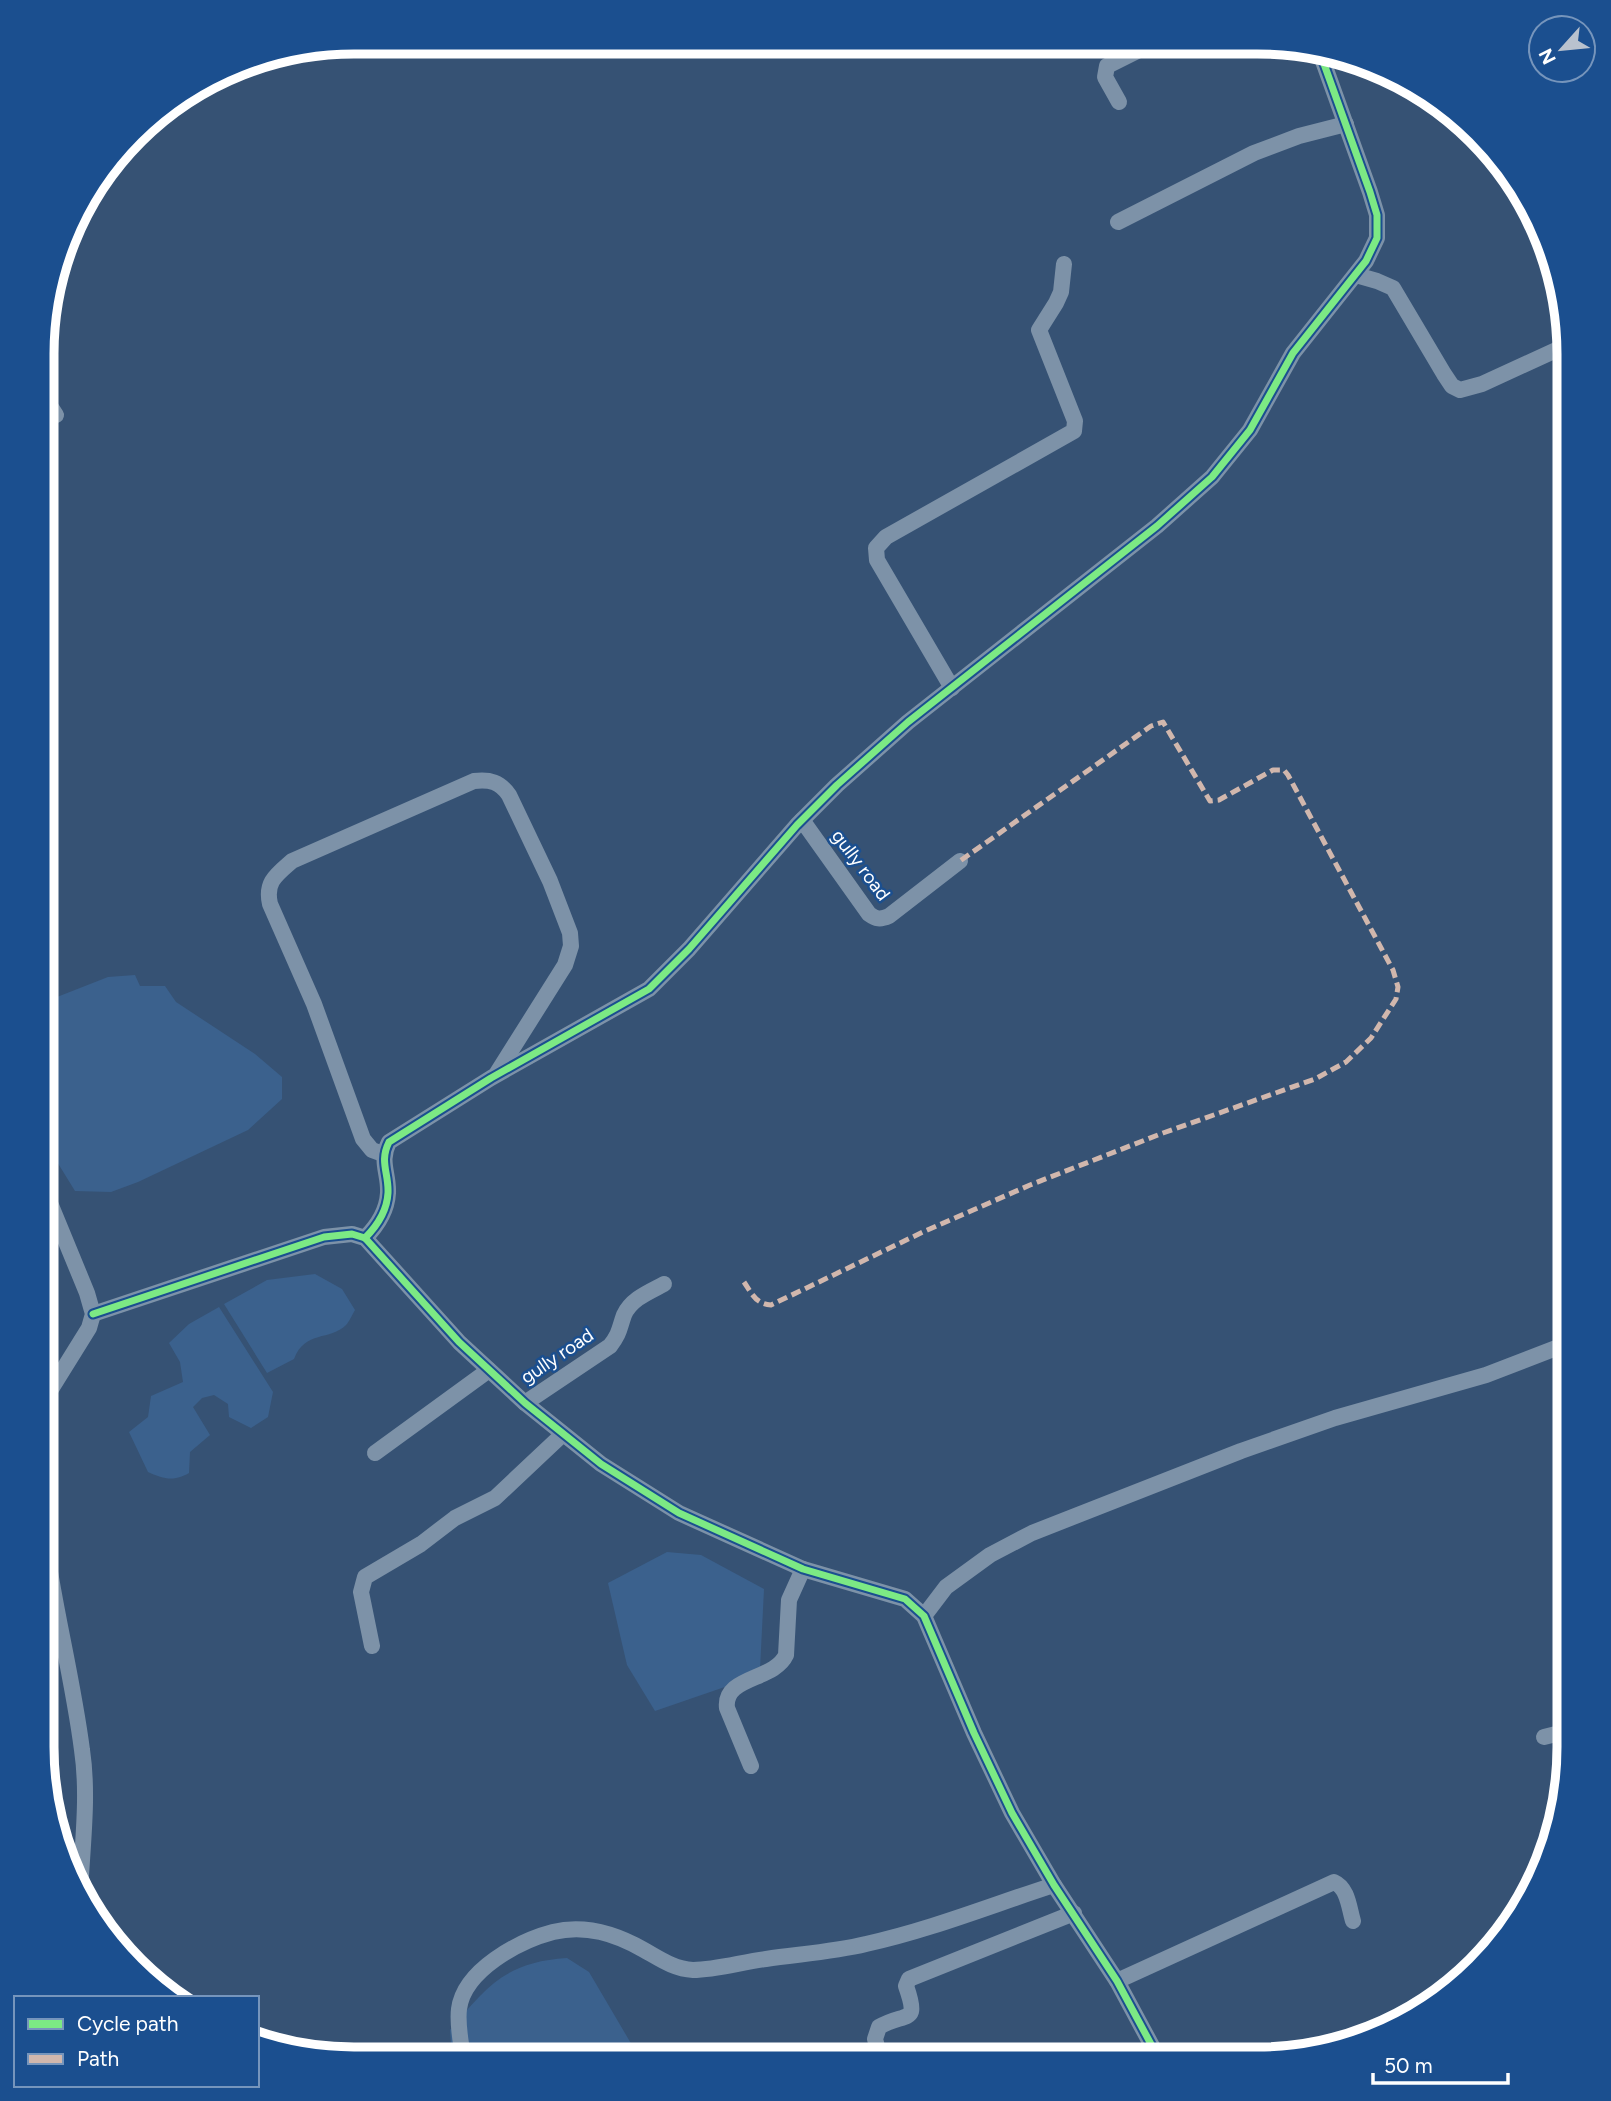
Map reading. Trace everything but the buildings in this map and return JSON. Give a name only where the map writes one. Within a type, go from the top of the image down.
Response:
[{"type":"street","points":[[1119,102],[1105,76],[1107,66],[1131,54]]},
{"type":"street","points":[[365,1238],[383,1213],[388,1192],[383,1154],[389,1142],[495,1076],[649,989],[689,949],[836,785],[908,722],[1157,526],[1212,477],[1250,430],[1293,353],[1356,275],[1377,238],[1377,215],[1323,62]]},
{"type":"street","points":[[1118,222],[1254,153],[1299,136],[1346,124]]},
{"type":"street","points":[[952,688],[877,560],[876,548],[886,537],[1074,431],[1076,421],[1039,330],[1056,303],[1064,264]]},
{"type":"street","points":[[1356,275],[1393,288],[1444,374],[1452,386],[1460,390],[1482,384],[1557,350]]},
{"type":"street","points":[[383,1154],[372,1150],[363,1139],[314,1004],[267,893],[270,883],[292,861],[474,781],[485,779],[503,787],[509,795],[550,881],[570,933],[571,946],[565,965],[495,1076]]},
{"type":"street","name":"gully road","points":[[802,820],[875,919],[889,916],[960,861]]},
{"type":"street","points":[[54,1213],[93,1314],[89,1328],[54,1384]]},
{"type":"street","points":[[93,1314],[324,1237],[352,1234],[365,1238],[459,1342],[525,1403],[601,1464],[679,1513],[803,1569],[905,1599],[925,1616],[974,1733],[1007,1801],[1054,1885],[1117,1981],[1149,2047]]},
{"type":"street","name":"gully road","points":[[525,1403],[610,1346],[620,1333],[624,1315],[632,1304],[664,1284]]},
{"type":"street","points":[[925,1616],[946,1587],[990,1555],[1032,1534],[1241,1451],[1335,1418],[1486,1375],[1557,1348]]},
{"type":"street","points":[[375,1453],[489,1370]]},
{"type":"street","points":[[372,1646],[361,1592],[365,1577],[421,1544],[455,1518],[495,1498],[564,1434]]},
{"type":"street","points":[[751,1766],[726,1700],[734,1687],[773,1670],[783,1661],[786,1655],[789,1600],[803,1569]]},
{"type":"street","points":[[54,1605],[83,1752],[81,1870]]},
{"type":"street","points":[[1544,1737],[1557,1734]]},
{"type":"street","points":[[1117,1981],[1334,1882],[1340,1884],[1344,1890],[1353,1921]]},
{"type":"street","points":[[462,2047],[459,2007],[471,1982],[491,1962],[520,1943],[553,1932],[576,1928],[604,1932],[625,1940],[664,1962],[695,1970],[867,1944],[1054,1885]]},
{"type":"street","points":[[877,2047],[875,2039],[879,2027],[905,2017],[912,2011],[906,1986],[909,1979],[1074,1913]]},
{"type":"water","points":[[135,975],[140,986],[165,986],[176,1002],[255,1054],[282,1077],[282,1099],[248,1130],[138,1182],[111,1192],[75,1191],[54,1157],[54,1026],[57,997],[108,977]]},
{"type":"water","points":[[315,1274],[342,1289],[355,1310],[340,1330],[311,1340],[299,1350],[294,1359],[267,1373],[224,1304],[267,1280]]},
{"type":"water","points":[[219,1307],[273,1392],[268,1417],[251,1428],[229,1417],[228,1404],[214,1395],[202,1398],[193,1407],[210,1435],[190,1452],[189,1473],[168,1478],[148,1472],[129,1432],[148,1417],[151,1396],[183,1382],[180,1362],[169,1343],[189,1324]]},
{"type":"water","points":[[667,1552],[701,1555],[764,1589],[760,1669],[745,1680],[655,1711],[627,1665],[608,1583]]},
{"type":"water","points":[[567,1958],[589,1972],[633,2047],[451,2047],[450,2030],[487,1989],[513,1971],[546,1960]]},
{"type":"marked path","points":[[744,1282],[758,1300],[771,1305],[923,1232],[1030,1185],[1163,1133],[1315,1079],[1346,1062],[1371,1038],[1396,999],[1398,987],[1393,970],[1284,770],[1273,770],[1219,800],[1210,801],[1163,722],[1151,726],[960,861]]},
{"type":"cycle path","points":[[365,1238],[386,1206],[388,1186],[385,1156],[389,1142],[491,1078],[649,989],[689,949],[797,825],[837,785],[908,722],[1157,526],[1212,477],[1250,430],[1293,353],[1366,261],[1377,238],[1377,215],[1370,192],[1323,62]]},
{"type":"cycle path","points":[[93,1314],[324,1237],[352,1234],[365,1238],[459,1342],[525,1403],[601,1464],[679,1513],[803,1569],[905,1599],[924,1616],[1012,1813],[1054,1885],[1117,1981],[1153,2047]]}]
